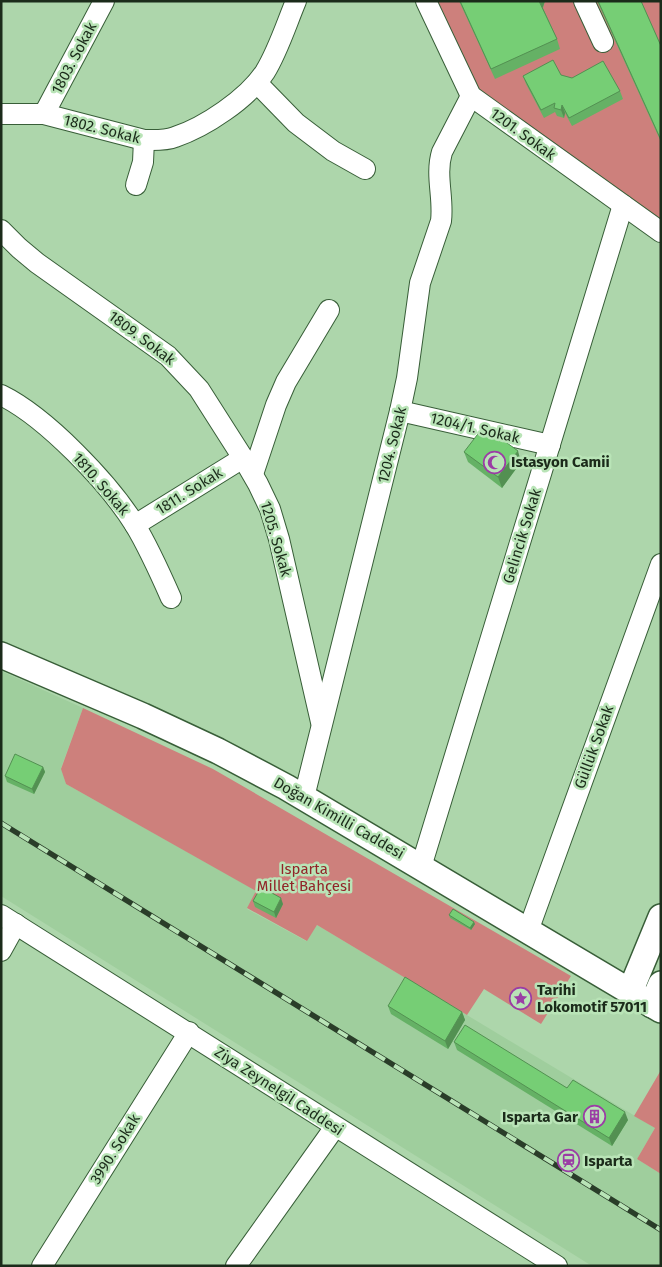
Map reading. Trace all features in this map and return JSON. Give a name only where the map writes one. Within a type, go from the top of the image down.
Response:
[{"type":"main road","name":"Doğan Kimilli Caddesi","points":[[1,655],[143,716],[218,752],[304,797],[630,992],[658,1000]]},
{"type":"main road","points":[[630,992],[661,917]]},
{"type":"street","name":"1803. Sokak","points":[[44,114],[104,1]]},
{"type":"street","name":"1802. Sokak","points":[[1,114],[44,114],[144,140],[173,138],[194,129],[224,110],[256,83],[275,52],[296,1]]},
{"type":"street","name":"1201. Sokak","points":[[426,1],[471,96],[661,232]]},
{"type":"street","points":[[584,1],[603,42]]},
{"type":"street","points":[[256,83],[296,123],[333,151],[365,169]]},
{"type":"street","name":"1204. Sokak","points":[[304,797],[400,411],[409,368],[420,283],[441,221],[439,160],[471,96]]},
{"type":"street","points":[[136,185],[143,162],[144,140]]},
{"type":"street","name":"Gelincik Sokak","points":[[421,867],[623,205]]},
{"type":"street","name":"1809. Sokak","points":[[4,241],[38,263],[168,356],[199,389],[248,466]]},
{"type":"street","points":[[248,466],[286,382],[328,310]]},
{"type":"street","name":"1810. Sokak","points":[[1,395],[40,422],[69,447],[115,498],[135,525],[171,598]]},
{"type":"street","name":"1204/1. Sokak","points":[[400,411],[550,444]]},
{"type":"street","name":"1811. Sokak","points":[[135,525],[248,466]]},
{"type":"street","name":"1205. Sokak","points":[[248,466],[270,509],[279,539],[321,725]]},
{"type":"street","name":"Güllük Sokak","points":[[528,931],[661,564]]},
{"type":"street","points":[[1,951],[8,920]]},
{"type":"street","name":"Ziya Zeynelgil Caddesi","points":[[8,920],[189,1032],[335,1127],[557,1266]]},
{"type":"street","name":"3990. Sokak","points":[[42,1266],[189,1032]]},
{"type":"street","points":[[236,1266],[335,1127]]},
{"type":"shaded area","points":[[1,671],[83,708],[61,768],[66,784],[257,891],[247,909],[306,941],[317,925],[655,1128],[637,1159],[661,1174],[661,1266],[592,1266],[1,896]]},
{"type":"green space","points":[[434,1],[661,1],[661,221],[476,91]]},
{"type":"green space","name":"Isparta Millet Bahçesi","points":[[83,708],[213,769],[571,976],[541,1024],[484,989],[467,1015],[317,925],[307,941],[247,908],[256,891],[66,784],[61,769]]},
{"type":"green space","points":[[661,1070],[661,1174],[637,1159],[655,1128],[634,1116]]},
{"type":"building","points":[[460,1],[539,1],[557,39],[491,69]]},
{"type":"building","points":[[598,1],[641,1],[661,46],[661,140]]},
{"type":"building","points":[[553,60],[561,75],[572,78],[603,61],[620,91],[569,118],[562,105],[561,110],[554,108],[555,103],[541,110],[523,76]]},
{"type":"building","name":"Istasyon Camii","points":[[484,426],[518,451],[498,477],[464,452]]},
{"type":"building","points":[[15,754],[43,767],[32,789],[5,776]]},
{"type":"building","points":[[261,887],[281,898],[274,912],[253,901]]},
{"type":"building","points":[[453,909],[474,922],[470,928],[449,915]]},
{"type":"building","points":[[405,977],[462,1012],[445,1041],[388,1006]]},
{"type":"building","points":[[465,1025],[567,1088],[573,1080],[625,1112],[609,1138],[454,1042]]},
{"type":"railway","points":[[1,823],[661,1230]]},
{"type":"place","name":"Istasyon Camii","points":[[495,462]]},
{"type":"place","name":"Tarihi Lokomotif 57011","points":[[521,999]]},
{"type":"place","name":"Isparta Gar","points":[[594,1117]]},
{"type":"place","name":"Isparta","points":[[568,1161]]}]
